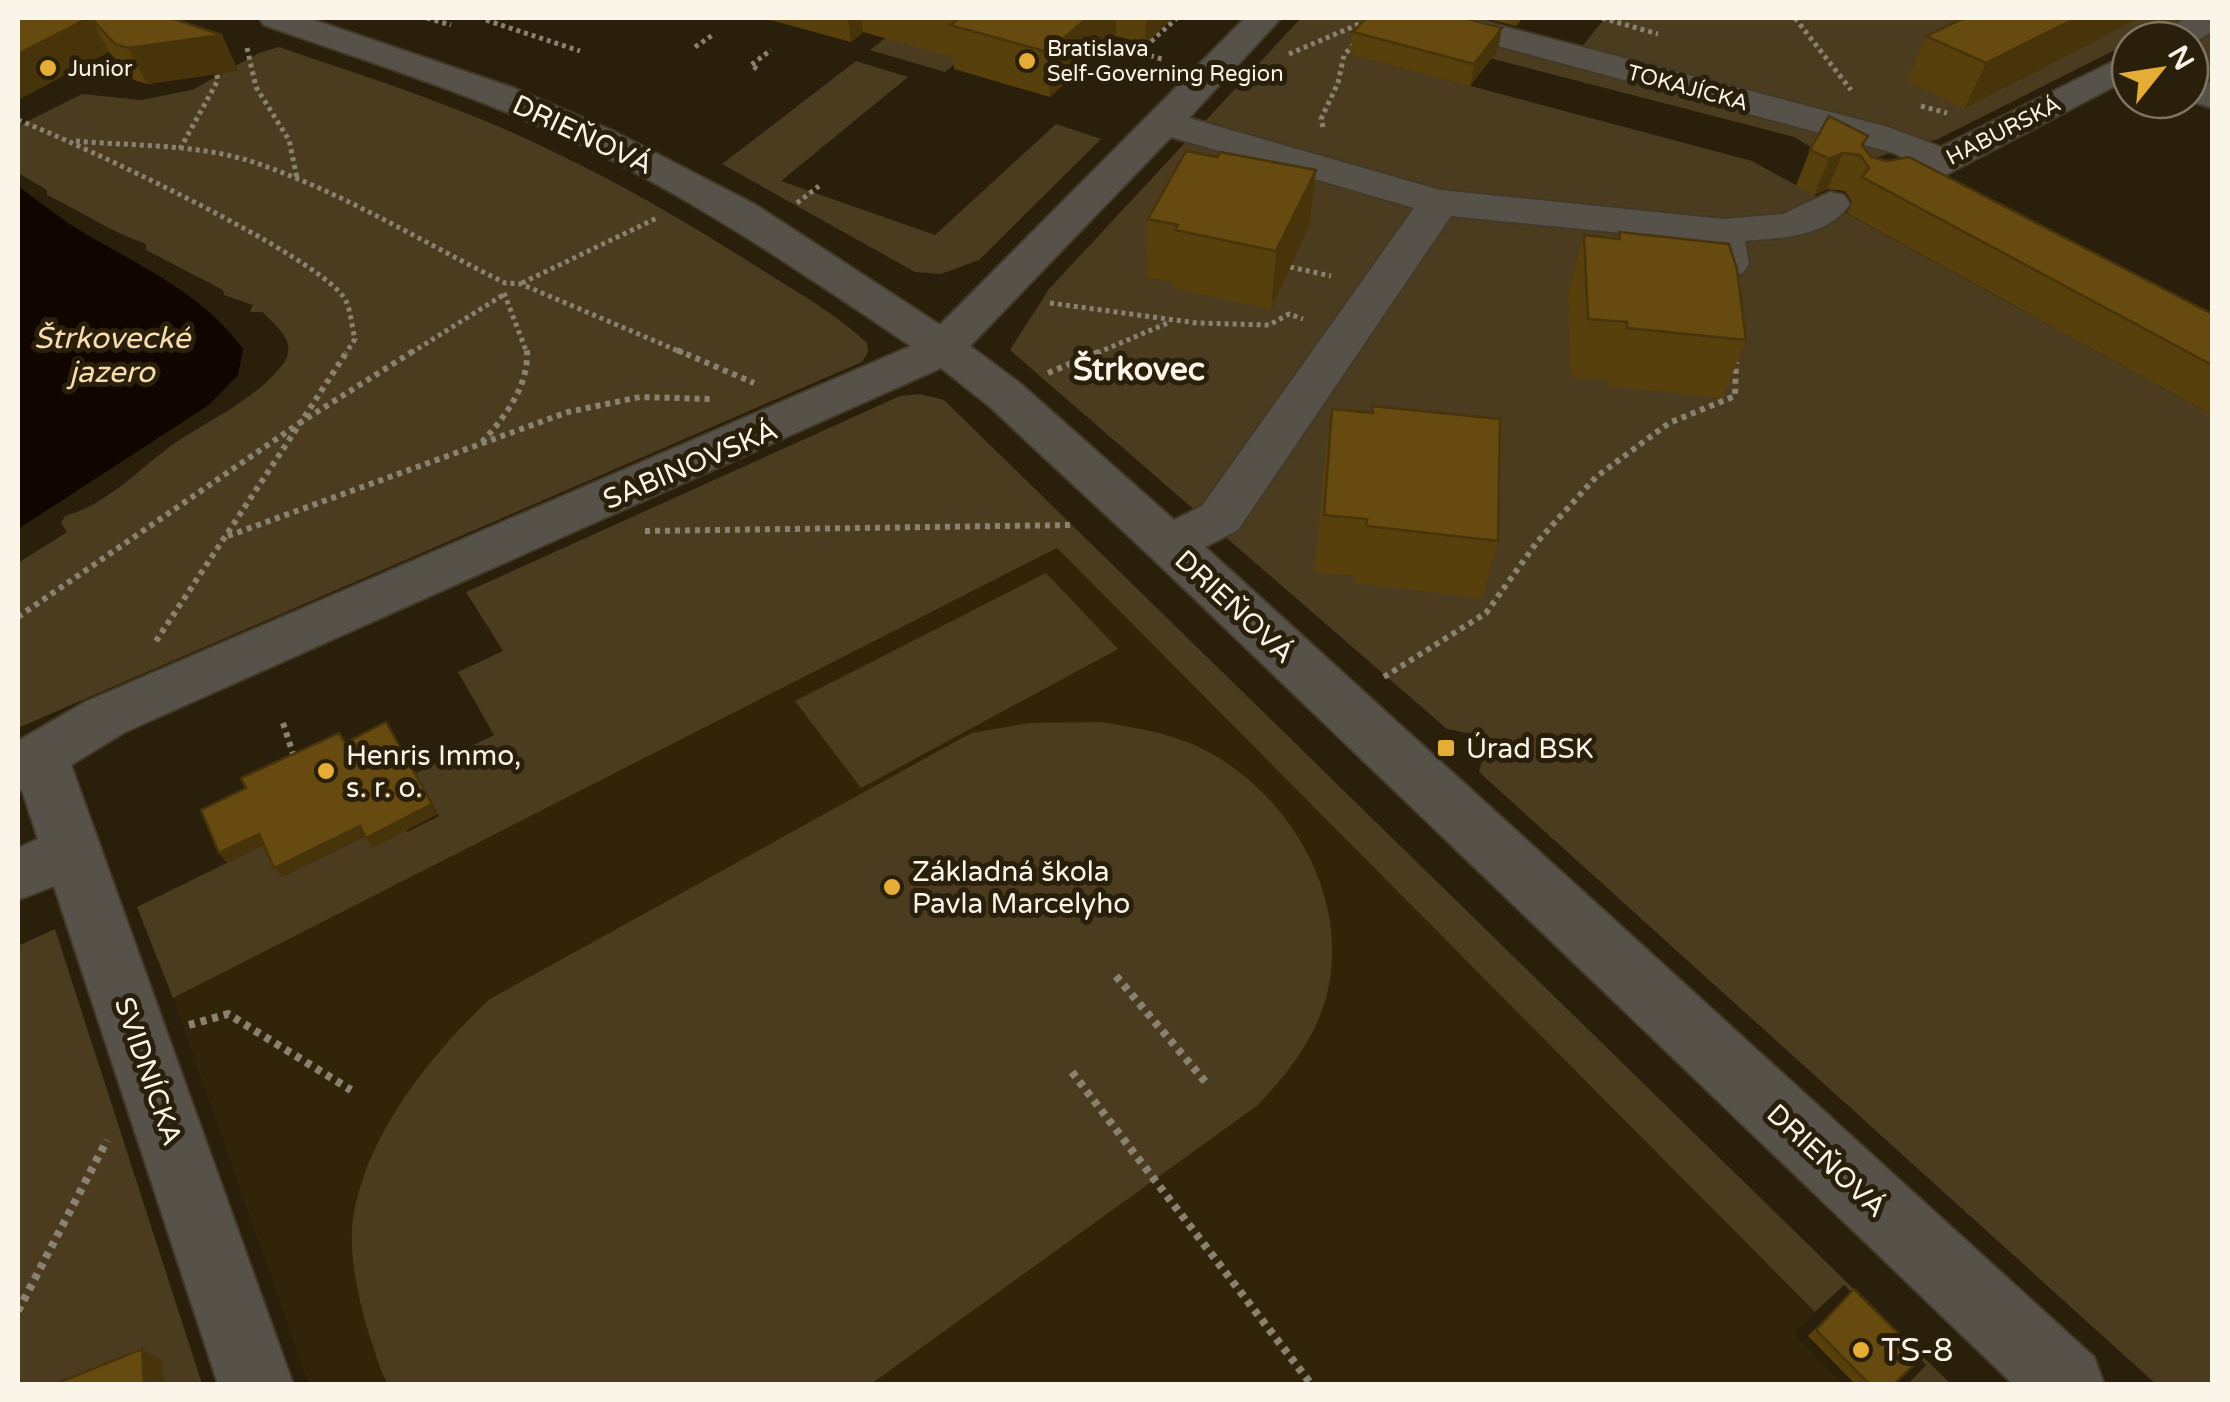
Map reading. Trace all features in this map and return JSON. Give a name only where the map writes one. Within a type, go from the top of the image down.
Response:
[{"type":"street","name":"DRIEŇOVÁ","points":[[276,18],[501,96],[599,138],[742,214],[943,347],[1005,395],[1169,544],[2067,1384]]},
{"type":"street","name":"SABINOVSKÁ","points":[[29,763],[105,717],[797,418],[913,365],[943,347],[1264,18]]},
{"type":"street","name":"TOKAJÍCKA","points":[[1432,18],[1589,27],[1908,145],[1971,198]]},
{"type":"street","name":"HABURSKÁ","points":[[1872,182],[1932,167],[2110,74]]},
{"type":"street","points":[[1164,123],[1437,202],[1723,230],[1792,226],[1830,204]]},
{"type":"street","points":[[1169,544],[1220,518],[1429,220],[1437,202]]},
{"type":"street","points":[[1723,230],[1736,318]]},
{"type":"street","name":"SVIDNÍCKA","points":[[29,763],[45,862],[256,1384]]},
{"type":"path","points":[[427,18],[451,25]]},
{"type":"path","points":[[1139,52],[1177,18]]},
{"type":"path","points":[[1368,30],[1376,18]]},
{"type":"path","points":[[1273,61],[1376,18]]},
{"type":"path","points":[[1795,18],[1849,86],[1874,135]]},
{"type":"path","points":[[486,20],[580,51]]},
{"type":"path","points":[[1589,27],[1659,34]]},
{"type":"path","points":[[696,48],[714,34]]},
{"type":"path","points":[[1104,42],[1168,61]]},
{"type":"path","points":[[1334,172],[1321,119],[1338,82],[1344,55],[1356,42]]},
{"type":"path","points":[[246,48],[256,87],[289,140],[297,179]]},
{"type":"path","points":[[757,69],[752,65],[771,50]]},
{"type":"path","points":[[180,149],[192,122],[212,96],[218,80],[215,67]]},
{"type":"path","points":[[1830,81],[1868,91]]},
{"type":"path","points":[[1907,102],[1965,118]]},
{"type":"path","points":[[18,120],[72,141],[312,266],[346,300],[354,339],[105,717]]},
{"type":"path","points":[[72,141],[180,149],[246,160],[297,179],[505,283],[521,284],[775,392],[797,418]]},
{"type":"path","points":[[521,284],[661,216]]},
{"type":"path","points":[[481,443],[514,398],[524,372],[526,346],[503,296],[505,283]]},
{"type":"path","points":[[18,617],[301,422],[503,296]]},
{"type":"path","points":[[1047,303],[1171,322],[1268,324],[1289,314],[1348,336]]},
{"type":"path","points":[[1374,684],[1486,613],[1536,542],[1596,476],[1669,423],[1735,396],[1736,318]]},
{"type":"path","points":[[1033,379],[1171,322]]},
{"type":"path","points":[[225,538],[481,443],[596,406],[668,395],[724,402]]},
{"type":"path","points":[[638,532],[1084,524]]},
{"type":"path","points":[[283,723],[300,770]]},
{"type":"path","points":[[1116,976],[1208,1085]]},
{"type":"path","points":[[182,1026],[228,1014],[350,1090]]},
{"type":"path","points":[[1072,1072],[1311,1384]]},
{"type":"path","points":[[18,1311],[117,1121]]},
{"type":"shaded area","points":[[911,18],[1008,18],[945,72],[870,50]]},
{"type":"shaded area","points":[[1301,18],[1382,18],[1568,64],[1605,18],[2212,18],[2212,91],[2210,20],[2110,20],[2110,53],[1938,139],[1844,167],[1794,137],[1374,28],[1351,54],[1752,161],[2212,415],[2212,1384],[2156,1384],[1479,772],[1488,737],[1447,729],[1010,350],[1049,289]]},
{"type":"shaded area","points":[[279,47],[454,109],[523,137],[606,178],[825,309],[867,343],[868,352],[862,362],[18,728],[18,563],[67,532],[61,523],[65,516],[109,495],[172,445],[260,388],[283,364],[288,349],[284,335],[263,312],[250,312],[253,305],[224,295],[223,290],[146,250],[146,244],[47,195],[47,190],[18,173],[18,126],[82,94],[141,100],[192,90],[259,53]]},
{"type":"shaded area","points":[[856,61],[908,77],[781,181],[935,235],[1056,124],[1101,139],[979,260],[941,274],[915,272],[722,164]]},
{"type":"shaded area","points":[[920,394],[944,400],[1951,1384],[1908,1384],[1926,1365],[1844,1285],[1815,1312],[1057,548],[173,998],[137,907],[267,843],[282,877],[367,835],[372,847],[400,818],[407,832],[439,816],[416,773],[494,735],[458,672],[503,651],[466,592],[900,396]]},
{"type":"shaded area","name":"Základná škola Pavla Marcelyho","points":[[1057,548],[1815,1312],[1794,1334],[1843,1384],[309,1384],[173,998]]},
{"type":"shaded area","points":[[1046,573],[1118,649],[861,788],[795,701]]},
{"type":"shaded area","points":[[1101,722],[1179,739],[1226,763],[1259,789],[1287,821],[1309,856],[1324,895],[1332,936],[1330,977],[1319,1018],[1307,1042],[1258,1105],[871,1384],[388,1384],[369,1334],[355,1277],[352,1232],[360,1188],[386,1128],[423,1071],[490,999],[971,733],[1030,723]]},
{"type":"shaded area","points":[[55,929],[202,1384],[18,1384],[18,946]]},
{"type":"water","name":"Štrkovecké jazero","points":[[18,186],[68,223],[184,293],[206,309],[243,349],[238,375],[209,405],[18,529]]},
{"type":"building","points":[[18,18],[88,18],[18,54]]},
{"type":"building","points":[[91,18],[171,18],[222,35],[128,48],[115,44]]},
{"type":"building","points":[[959,18],[1087,18],[1048,52],[950,25]]},
{"type":"building","points":[[1366,18],[1464,18],[1502,28],[1474,64],[1353,32]]},
{"type":"building","points":[[1964,18],[2076,18],[1986,63],[1926,36]]},
{"type":"building","points":[[1829,116],[1868,136],[1862,145],[1871,157],[1887,161],[1909,157],[2212,314],[2212,365],[1862,177],[1869,168],[1860,155],[1843,153],[1829,159],[1810,150]]},
{"type":"building","points":[[1186,151],[1217,157],[1220,152],[1316,170],[1276,251],[1175,230],[1178,225],[1148,219]]},
{"type":"building","points":[[1619,232],[1729,244],[1737,269],[1746,340],[1627,328],[1627,322],[1588,319],[1584,235],[1620,239]]},
{"type":"building","points":[[1372,406],[1500,419],[1498,541],[1366,526],[1367,519],[1324,515],[1332,409],[1373,413]]},
{"type":"building","points":[[386,722],[432,804],[366,838],[360,826],[274,868],[259,834],[219,853],[201,810],[246,788],[241,778],[339,733],[345,743]]},
{"type":"building","name":"TS-8","points":[[1854,1289],[1922,1357],[1894,1384],[1869,1384],[1816,1330]]},
{"type":"building","points":[[142,1349],[144,1384],[55,1384]]},
{"type":"place","name":"Bratislava Self-Governing Region","points":[[1027,61]]},
{"type":"place","name":"Junior","points":[[48,68]]},
{"type":"place","name":"Úrad BSK","points":[[1446,748]]},
{"type":"place","name":"Henris Immo, s. r. o.","points":[[326,771]]},
{"type":"place","name":"Základná škola Pavla Marcelyho","points":[[892,887]]},
{"type":"place","name":"TS-8","points":[[1861,1350]]},
{"type":"district","name":"Štrkovec","points":[[1139,369]]}]
